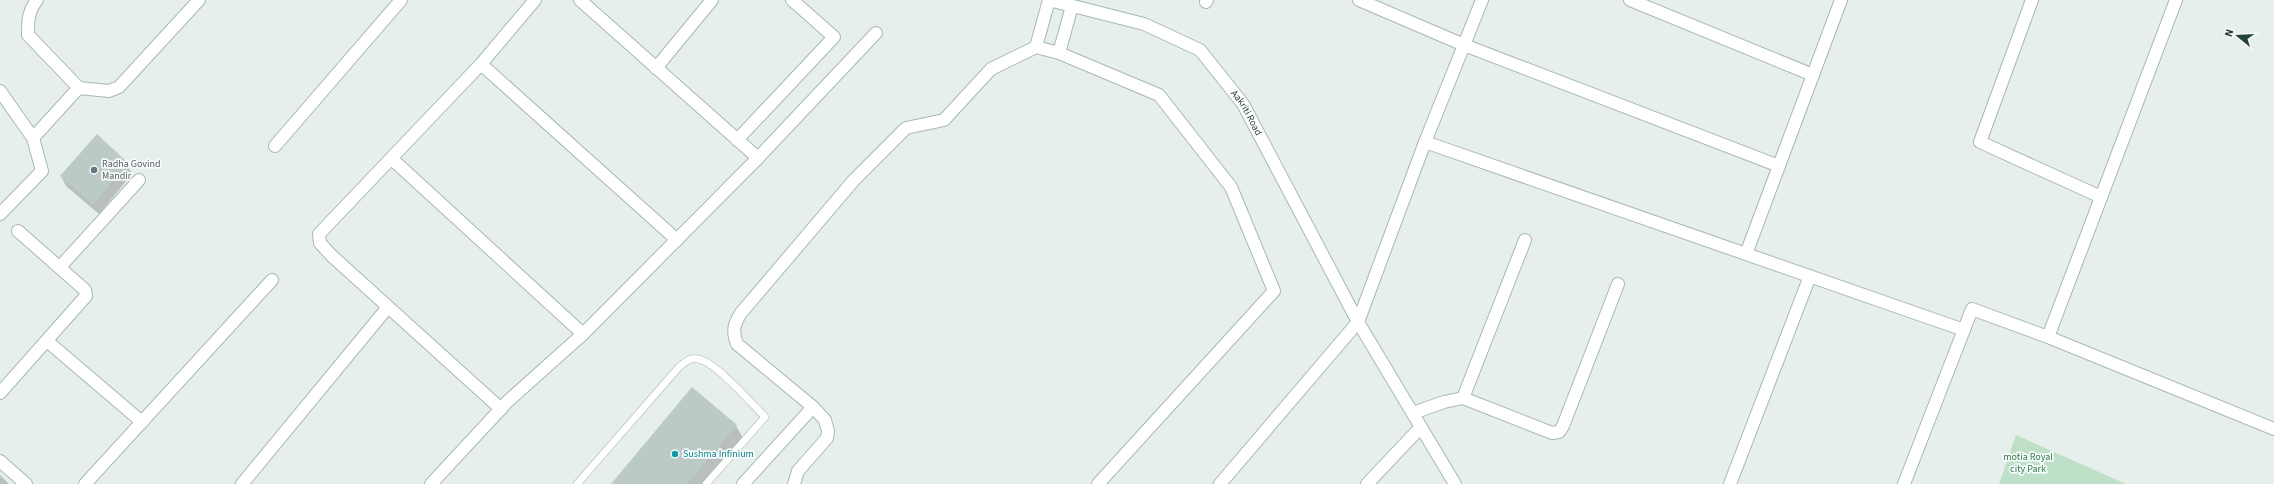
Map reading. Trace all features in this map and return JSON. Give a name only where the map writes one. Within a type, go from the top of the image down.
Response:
[{"type":"street","points":[[38,0],[31,8],[28,18],[28,35],[79,88],[109,90],[119,87],[199,0]]},
{"type":"street","points":[[275,146],[401,0]]},
{"type":"street","points":[[501,409],[332,256],[320,243],[319,234],[481,64],[535,0]]},
{"type":"street","points":[[580,0],[758,158]]},
{"type":"street","points":[[656,68],[712,0]]},
{"type":"street","points":[[737,140],[834,37],[792,0]]},
{"type":"street","points":[[1036,47],[1049,0]]},
{"type":"street","name":"Aakriti Road","points":[[1049,0],[1144,24],[1200,50],[1243,104],[1358,322],[1455,484]]},
{"type":"street","points":[[1359,0],[1464,44],[1779,166]]},
{"type":"street","points":[[1220,484],[1358,322],[1425,142],[1482,0]]},
{"type":"street","points":[[1630,0],[1813,75]]},
{"type":"street","points":[[1746,254],[1842,0]]},
{"type":"street","points":[[2032,0],[1980,142],[2101,197]]},
{"type":"street","points":[[2048,337],[2176,0]]},
{"type":"street","points":[[1059,53],[1072,6]]},
{"type":"street","points":[[431,484],[501,409],[584,334],[758,158],[876,33]]},
{"type":"street","points":[[794,484],[798,471],[827,438],[828,431],[825,420],[813,407],[737,344],[734,335],[734,328],[741,313],[854,180],[906,128],[944,120],[991,69],[1036,47],[1059,53],[1159,95],[1230,187],[1274,291],[1098,484]]},
{"type":"street","points":[[481,64],[677,240]]},
{"type":"street","points":[[33,138],[79,88]]},
{"type":"street","points":[[0,91],[33,138],[42,171],[0,214]]},
{"type":"street","points":[[1425,142],[1964,330]]},
{"type":"street","points":[[392,159],[584,334]]},
{"type":"street","points":[[60,267],[139,180]]},
{"type":"street","points":[[0,393],[86,296],[85,290],[18,230]]},
{"type":"street","points":[[1463,398],[1526,240]]},
{"type":"street","points":[[1730,484],[1810,276]]},
{"type":"street","points":[[85,484],[272,280]]},
{"type":"street","points":[[1413,413],[1444,402],[1463,398],[1552,433],[1558,432],[1563,426],[1618,284]]},
{"type":"street","points":[[242,484],[388,307]]},
{"type":"street","points":[[1904,484],[1972,309],[2048,337],[2274,429]]},
{"type":"street","points":[[47,341],[142,422]]},
{"type":"street","points":[[743,484],[813,407]]},
{"type":"street","points":[[1367,484],[1421,427]]},
{"type":"street","points":[[0,461],[26,484]]},
{"type":"lane","points":[[577,484],[679,367],[688,360],[698,359],[711,364],[765,417],[706,484]]},
{"type":"green space","name":"motia Royal city Park","points":[[2016,435],[2126,484],[1999,484]]},
{"type":"building","name":"Radha Govind Mandir","points":[[97,134],[128,163],[93,205],[60,176]]},
{"type":"building","name":"Sushma Infinium","points":[[692,387],[737,425],[687,484],[611,484]]},
{"type":"place","name":"Radha Govind Mandir","points":[[94,170]]},
{"type":"place","name":"Sushma Infinium","points":[[675,454]]}]
